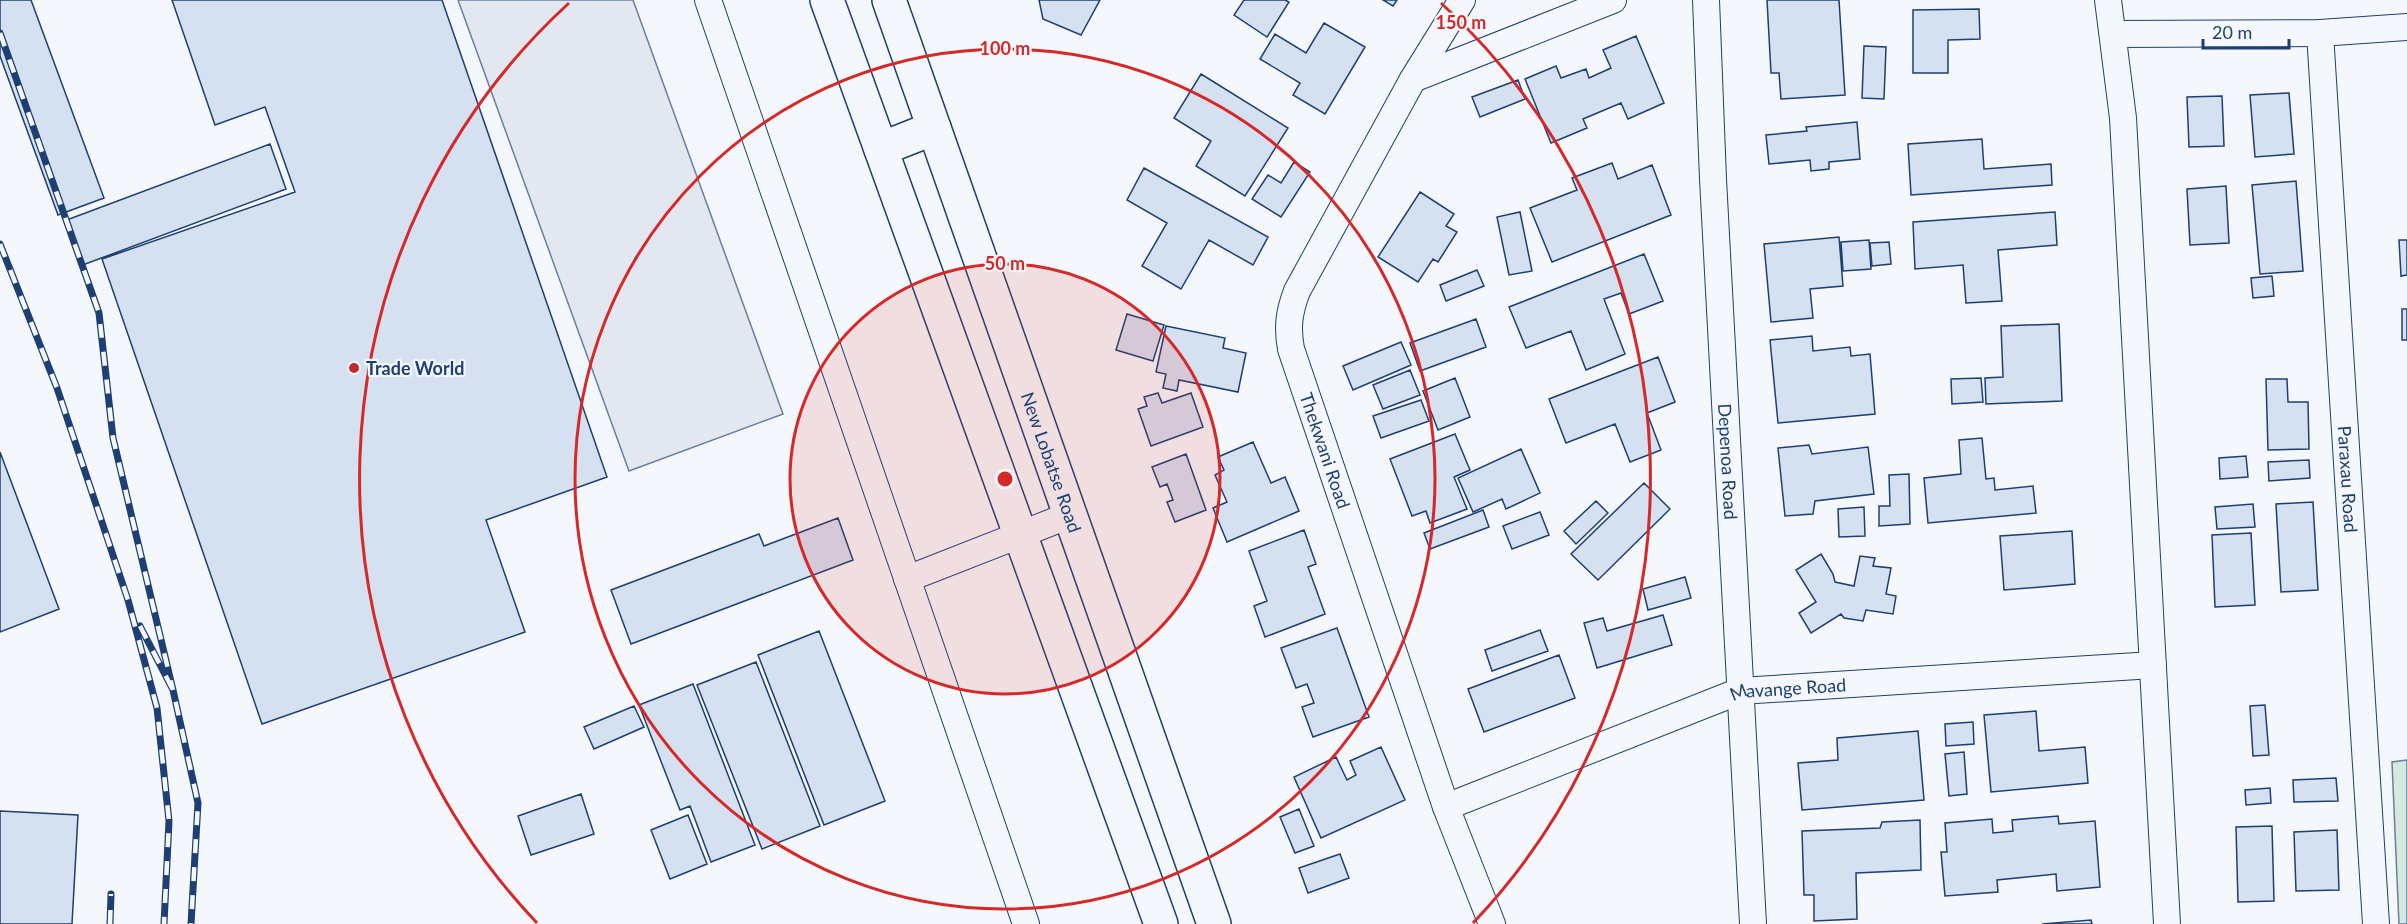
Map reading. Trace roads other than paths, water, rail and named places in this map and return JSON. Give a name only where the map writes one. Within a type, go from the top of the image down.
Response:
[{"type":"main road","points":[[827,0],[1161,924]]},
{"type":"main road","name":"New Lobatse Road","points":[[889,0],[1214,924]]},
{"type":"main road","points":[[881,149],[934,128]]},
{"type":"street","points":[[708,0],[1026,924]]},
{"type":"street","name":"Thekwani Road","points":[[1462,0],[1413,79],[1298,291],[1289,312],[1287,330],[1291,349],[1446,807],[1492,924]]},
{"type":"street","points":[[1413,79],[1613,0]]},
{"type":"street","name":"Depenoa Road","points":[[1706,0],[1753,924]]},
{"type":"street","points":[[2108,0],[2122,118],[2167,924]]},
{"type":"street","points":[[2112,34],[2320,33],[2407,27]]},
{"type":"street","name":"Paraxau Road","points":[[2320,33],[2376,924]]},
{"type":"street","points":[[907,579],[1070,515]]},
{"type":"street","name":"Mavange Road","points":[[1446,807],[1740,691],[2153,665]]},
{"type":"railway","points":[[0,33],[99,313],[113,438],[173,690]]},
{"type":"railway","points":[[0,244],[57,388],[128,600],[157,708],[169,821],[164,924]]},
{"type":"railway","points":[[140,626],[173,690],[198,803],[191,924]]},
{"type":"railway","points":[[110,924],[111,894]]},
{"type":"place","name":"Trade World","points":[[354,368]]}]
